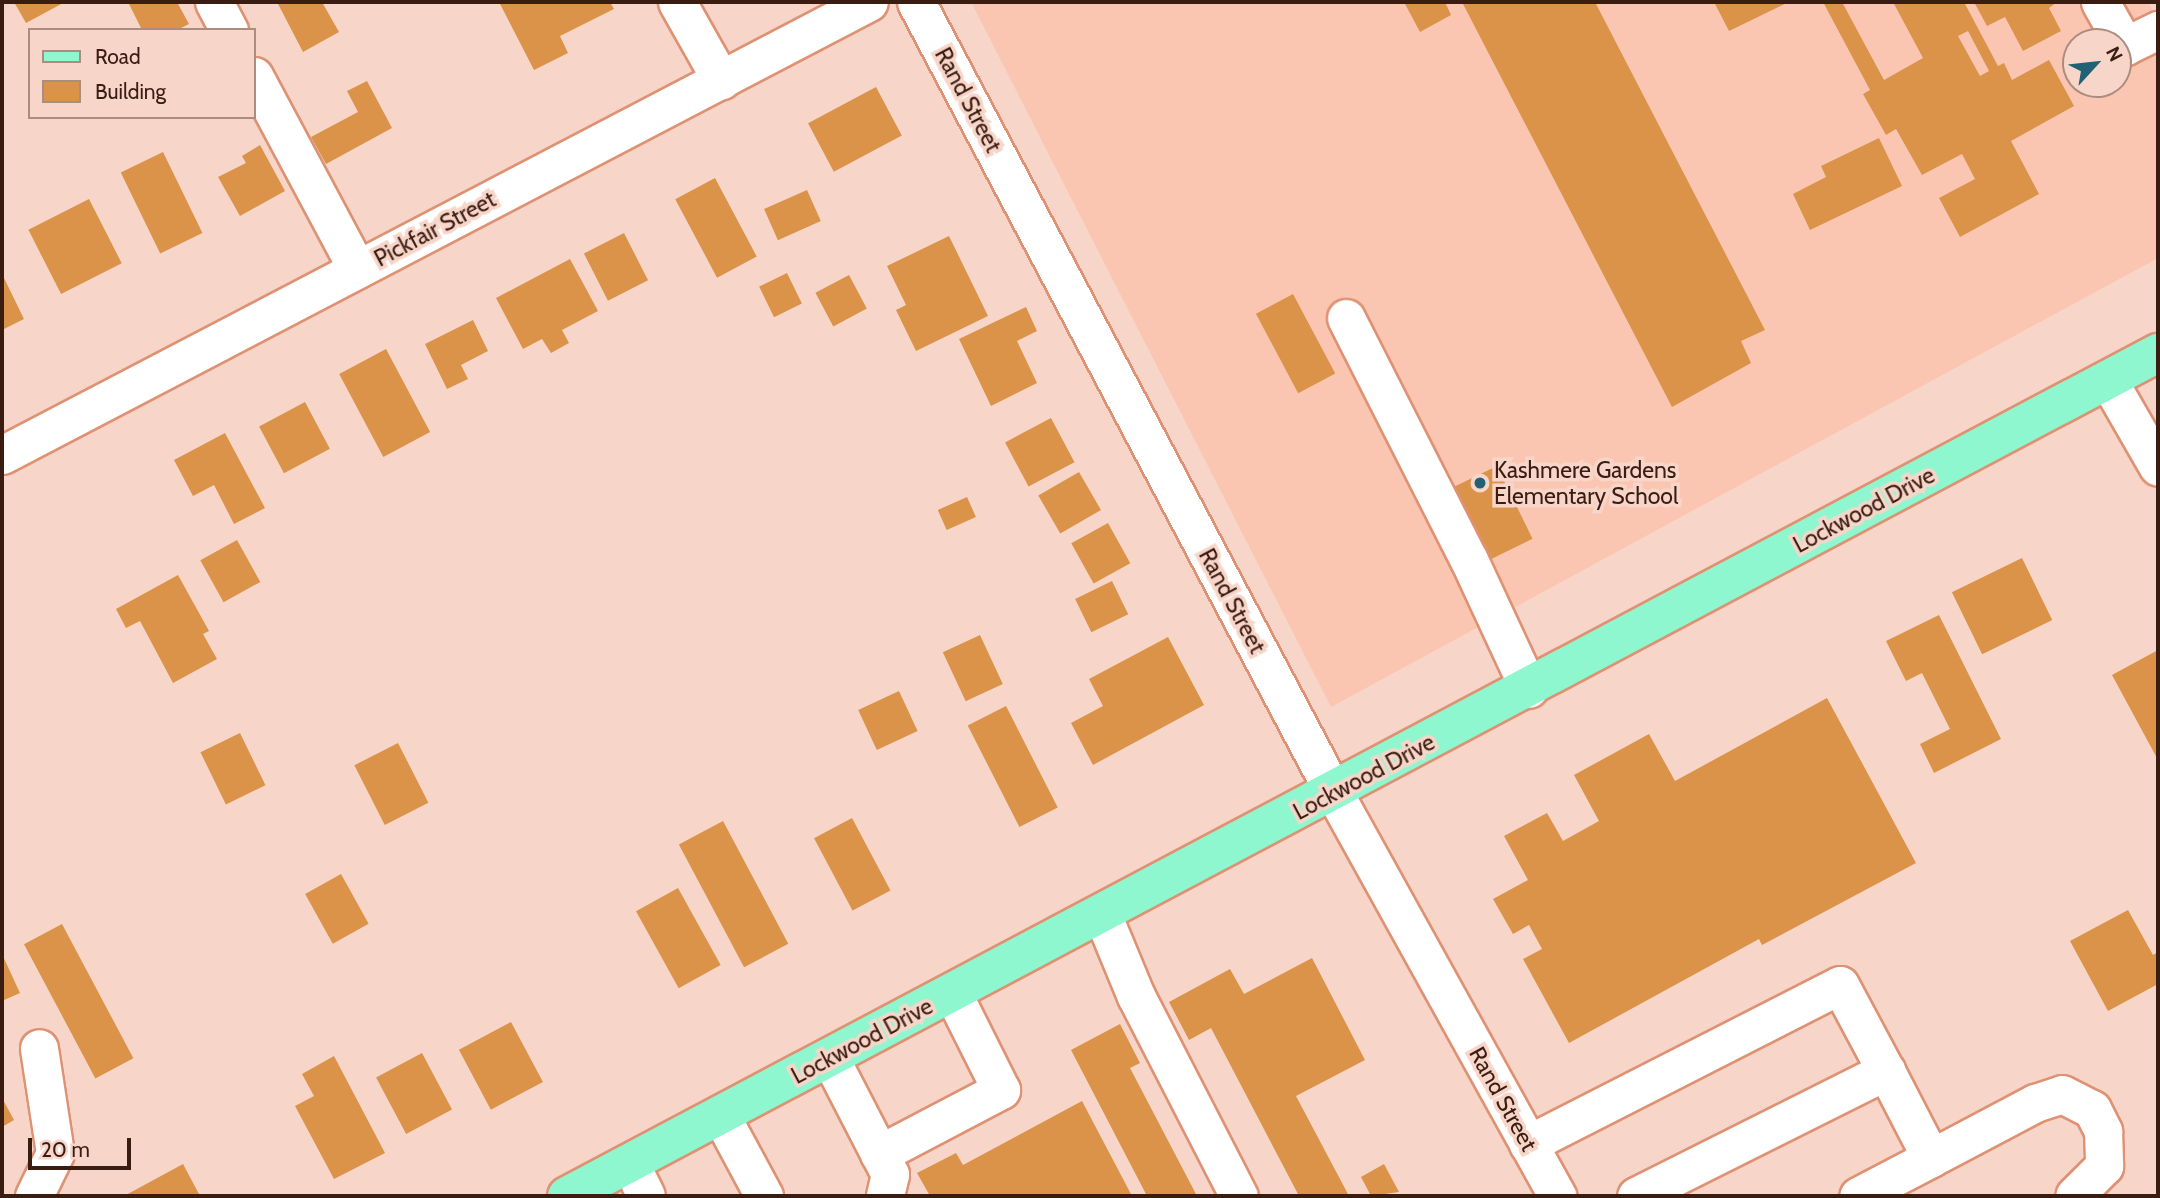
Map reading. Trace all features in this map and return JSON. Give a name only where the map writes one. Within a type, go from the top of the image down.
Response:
[{"type":"main road","name":"Lockwood Drive","points":[[567,1196],[638,1180],[721,1116],[1529,690],[2158,353]]},
{"type":"street","points":[[214,2],[228,28]]},
{"type":"street","points":[[677,2],[721,80]]},
{"type":"street","name":"Pickfair Street","points":[[2,455],[869,2]]},
{"type":"street","name":"Rand Street","points":[[916,2],[1334,793],[1556,1196]]},
{"type":"street","points":[[2100,2],[2125,46],[2158,30]]},
{"type":"street","points":[[256,80],[358,269]]},
{"type":"street","points":[[1346,318],[1469,559],[1529,690]]},
{"type":"street","points":[[2108,380],[2158,467]]},
{"type":"street","points":[[1102,914],[1136,996],[1239,1196]]},
{"type":"street","points":[[1528,1144],[1840,985],[1931,1158]]},
{"type":"street","points":[[879,1154],[1001,1090],[952,992]]},
{"type":"street","points":[[34,1196],[55,1153],[39,1048]]},
{"type":"street","points":[[830,1058],[890,1174],[885,1196]]},
{"type":"street","points":[[1636,1196],[1886,1071]]},
{"type":"street","points":[[1858,1196],[2035,1103],[2062,1094],[2092,1109],[2104,1131],[2104,1166],[2074,1196]]},
{"type":"street","points":[[721,1116],[761,1196]]},
{"type":"shaded area","name":"Kashmere Gardens Elementary School","points":[[971,2],[2148,2],[2158,21],[2158,258],[1331,707]]},
{"type":"building","points":[[14,2],[65,2],[26,23]]},
{"type":"building","points":[[128,2],[177,2],[189,24],[181,28],[141,28]]},
{"type":"building","points":[[277,2],[322,2],[339,32],[303,52]]},
{"type":"building","points":[[499,2],[610,2],[614,9],[560,36],[568,53],[534,70]]},
{"type":"building","points":[[1404,2],[1445,2],[1451,15],[1420,32]]},
{"type":"building","points":[[1462,2],[1595,2],[1765,330],[1741,341],[1751,363],[1672,407]]},
{"type":"building","points":[[1714,2],[1789,2],[1729,31]]},
{"type":"building","points":[[1823,2],[1842,2],[1884,80],[1923,58],[1893,2],[1964,2],[1998,66],[2004,63],[2012,80],[2049,60],[2062,84],[2062,98],[2070,98],[2074,106],[2011,141],[2039,194],[1960,237],[1939,198],[1975,179],[1962,154],[1922,175],[1896,129],[1886,135],[1863,94],[1870,90]],"holes":[[[1968,31],[1989,71],[1980,76],[1958,36]]]},
{"type":"building","points":[[1974,2],[2057,2],[2049,8],[2061,31],[2023,51],[2005,17],[1987,26]]},
{"type":"building","points":[[367,81],[392,128],[326,164],[311,137],[358,112],[347,91]]},
{"type":"building","points":[[876,87],[902,136],[834,172],[808,123]]},
{"type":"building","points":[[1879,138],[1902,186],[1810,230],[1793,194],[1826,177],[1821,166]]},
{"type":"building","points":[[260,145],[285,191],[240,216],[218,177],[246,163],[242,156]]},
{"type":"building","points":[[163,152],[202,233],[160,253],[121,173]]},
{"type":"building","points":[[715,178],[757,257],[717,278],[675,199]]},
{"type":"building","points":[[807,190],[821,221],[778,240],[764,209]]},
{"type":"building","points":[[89,199],[122,263],[61,294],[28,230]]},
{"type":"building","points":[[624,233],[648,280],[608,301],[584,253]]},
{"type":"building","points":[[949,236],[988,316],[916,351],[896,310],[906,305],[887,266]]},
{"type":"building","points":[[570,259],[598,311],[562,330],[569,343],[551,353],[542,339],[523,349],[496,298]]},
{"type":"building","points":[[787,273],[802,304],[774,317],[759,287]]},
{"type":"building","points":[[2,274],[24,319],[2,330]]},
{"type":"building","points":[[849,275],[867,309],[833,326],[815,293]]},
{"type":"building","points":[[1293,294],[1335,373],[1298,393],[1256,314]]},
{"type":"building","points":[[1026,307],[1037,331],[1017,341],[1037,383],[991,406],[959,339]]},
{"type":"building","points":[[473,320],[488,351],[461,365],[468,379],[447,389],[425,344]]},
{"type":"building","points":[[386,349],[430,432],[383,457],[339,374]]},
{"type":"building","points":[[305,402],[330,449],[284,473],[259,426]]},
{"type":"building","points":[[1051,418],[1074,462],[1029,487],[1005,442]]},
{"type":"building","points":[[225,433],[265,508],[234,524],[214,485],[193,496],[174,460]]},
{"type":"building","points":[[1497,466],[1533,539],[1490,559],[1455,487]]},
{"type":"building","points":[[1079,472],[1101,510],[1060,534],[1038,496]]},
{"type":"building","points":[[967,497],[976,517],[947,530],[938,510]]},
{"type":"building","points":[[1108,523],[1130,563],[1094,584],[1071,543]]},
{"type":"building","points":[[237,540],[260,582],[224,602],[200,560]]},
{"type":"building","points":[[2022,558],[2052,620],[1982,654],[1952,592]]},
{"type":"building","points":[[178,575],[209,631],[203,634],[217,659],[173,683],[140,621],[126,628],[116,609]]},
{"type":"building","points":[[1112,581],[1128,614],[1091,632],[1075,599]]},
{"type":"building","points":[[1939,615],[2001,739],[1934,773],[1920,744],[1950,729],[1922,673],[1906,681],[1886,641]]},
{"type":"building","points":[[980,635],[1003,684],[966,701],[943,652]]},
{"type":"building","points":[[1168,637],[1204,705],[1093,765],[1071,723],[1103,706],[1089,679]]},
{"type":"building","points":[[2158,650],[2158,760],[2112,675]]},
{"type":"building","points":[[899,691],[918,731],[877,750],[858,710]]},
{"type":"building","points":[[1827,698],[1916,863],[1762,945],[1759,939],[1569,1043],[1523,959],[1542,949],[1529,925],[1513,934],[1493,899],[1528,880],[1504,836],[1547,813],[1563,841],[1599,821],[1574,775],[1649,734],[1675,781]]},
{"type":"building","points":[[1006,706],[1058,808],[1019,827],[968,726]]},
{"type":"building","points":[[240,733],[265,785],[226,804],[200,752]]},
{"type":"building","points":[[398,743],[428,803],[385,825],[354,765]]},
{"type":"building","points":[[852,818],[890,890],[853,911],[814,838]]},
{"type":"building","points":[[723,821],[788,944],[744,967],[679,844]]},
{"type":"building","points":[[341,874],[369,924],[333,944],[305,894]]},
{"type":"building","points":[[678,888],[721,965],[679,988],[636,911]]},
{"type":"building","points":[[2128,910],[2153,955],[2158,952],[2158,984],[2108,1011],[2070,941]]},
{"type":"building","points":[[62,924],[133,1058],[95,1078],[24,944]]},
{"type":"building","points":[[2,954],[20,993],[2,1001]]},
{"type":"building","points":[[1312,958],[1365,1060],[1296,1096],[1349,1196],[1299,1196],[1211,1028],[1189,1040],[1169,1002],[1230,969],[1244,994]]},
{"type":"building","points":[[511,1022],[543,1082],[491,1110],[459,1050]]},
{"type":"building","points":[[1120,1024],[1140,1063],[1130,1068],[1197,1196],[1147,1196],[1071,1050]]},
{"type":"building","points":[[422,1053],[452,1110],[406,1134],[376,1077]]},
{"type":"building","points":[[334,1056],[385,1153],[334,1179],[295,1106],[314,1096],[302,1074]]},
{"type":"building","points":[[2,1098],[14,1120],[2,1127]]},
{"type":"building","points":[[1082,1101],[1132,1196],[930,1196],[917,1173],[956,1153],[963,1165]]},
{"type":"building","points":[[183,1164],[200,1196],[124,1196]]},
{"type":"building","points":[[1384,1164],[1399,1192],[1371,1196],[1361,1177]]},
{"type":"place","name":"Kashmere Gardens Elementary School","points":[[1480,483]]}]
